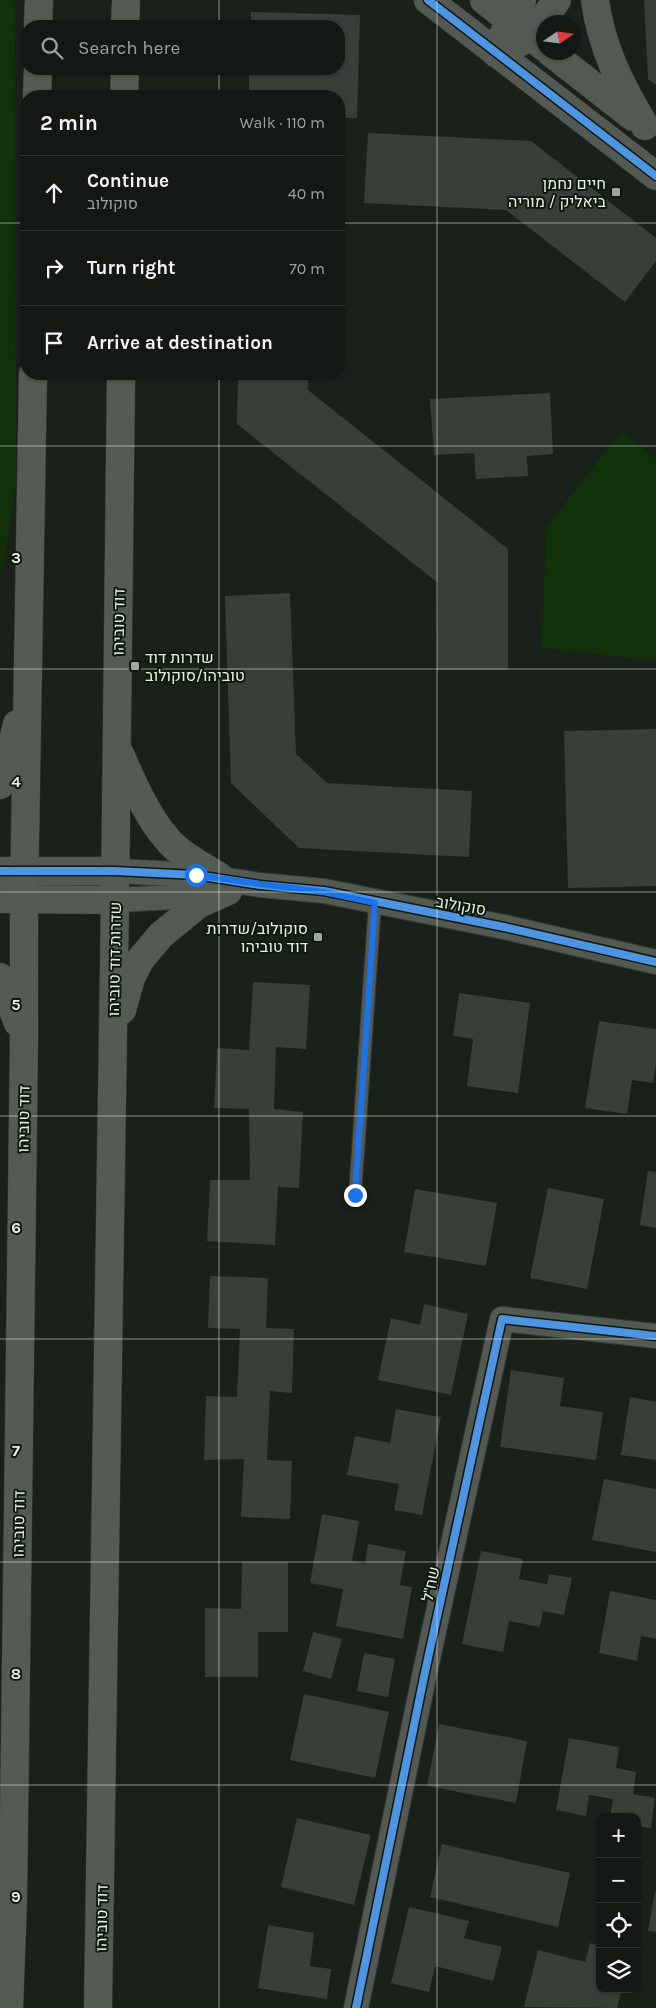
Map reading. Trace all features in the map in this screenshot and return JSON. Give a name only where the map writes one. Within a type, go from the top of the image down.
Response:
[{"type":"highway","points":[[38,20],[39,0]]},
{"type":"highway","points":[[126,0],[126,20]]},
{"type":"highway","points":[[37,90],[38,75]]},
{"type":"highway","points":[[124,90],[125,75]]},
{"type":"highway","points":[[24,1041],[12,899],[29,674],[33,380]]},
{"type":"highway","name":"דוד טוביהו","points":[[115,871],[121,380]]},
{"type":"highway","points":[[0,785],[4,779],[29,674]]},
{"type":"highway","points":[[112,1047],[131,978],[140,960],[161,935],[224,884],[177,849],[158,827],[133,784],[116,743]]},
{"type":"highway","name":"שדרות דוד טוביהו","points":[[112,1047],[115,871]]},
{"type":"highway","points":[[0,977],[12,1003],[24,1041]]},
{"type":"highway","name":"דוד טוביהו","points":[[9,2008],[13,1880],[24,1041]]},
{"type":"highway","name":"דוד טוביהו","points":[[98,2008],[112,1047]]},
{"type":"street","points":[[428,0],[656,176]]},
{"type":"street","points":[[484,0],[516,10],[536,39]]},
{"type":"street","points":[[552,15],[557,0]]},
{"type":"street","points":[[595,0],[604,41],[613,69],[624,92],[651,130]]},
{"type":"street","points":[[497,54],[516,10]]},
{"type":"street","points":[[497,54],[536,47]]},
{"type":"street","points":[[559,60],[651,130]]},
{"type":"street","name":"סוקולוב","points":[[13,871],[115,871],[224,884],[260,884],[324,892],[504,927],[656,962]]},
{"type":"street","name":"סוקולוב","points":[[115,900],[197,896],[224,884]]},
{"type":"street","points":[[12,899],[115,900]]},
{"type":"street","name":"שח\"ל","points":[[356,2008],[425,1672],[502,1319],[656,1336]]},
{"type":"lane","points":[[355,1195],[375,903]]},
{"type":"green space","points":[[0,0],[15,0],[16,485],[5,556],[0,575]]},
{"type":"green space","points":[[621,431],[656,459],[656,661],[541,648],[547,526]]},
{"type":"building","points":[[644,0],[656,0],[656,85],[648,79]]},
{"type":"building","points":[[251,12],[360,15],[357,118],[345,118],[345,90],[249,90],[249,75],[345,75],[345,20],[251,20]]},
{"type":"building","points":[[368,133],[531,141],[656,238],[656,261],[625,302],[506,210],[364,203]]},
{"type":"building","points":[[238,380],[308,380],[308,390],[508,549],[508,670],[437,670],[438,583],[237,424]]},
{"type":"building","points":[[550,393],[553,454],[527,456],[528,476],[476,479],[474,453],[434,455],[430,399]]},
{"type":"building","points":[[290,593],[296,754],[327,783],[472,791],[469,857],[299,848],[231,783],[225,596]]},
{"type":"building","points":[[656,729],[656,886],[568,888],[564,731]]},
{"type":"building","points":[[253,982],[310,985],[306,1049],[276,1047],[274,1109],[303,1112],[299,1188],[278,1187],[275,1245],[207,1241],[210,1180],[250,1180],[249,1109],[214,1108],[217,1048],[249,1050]]},
{"type":"building","points":[[459,993],[530,1003],[518,1093],[467,1086],[473,1039],[453,1036]]},
{"type":"building","points":[[599,1021],[656,1029],[656,1063],[653,1083],[632,1080],[627,1114],[585,1108]]},
{"type":"building","points":[[648,1171],[656,1172],[656,1228],[640,1225]]},
{"type":"building","points":[[548,1188],[604,1199],[587,1289],[530,1278]]},
{"type":"building","points":[[415,1189],[497,1203],[486,1266],[404,1252]]},
{"type":"building","points":[[210,1276],[268,1278],[266,1328],[294,1329],[292,1393],[270,1391],[267,1460],[292,1461],[290,1519],[241,1517],[244,1459],[204,1460],[206,1396],[237,1397],[240,1329],[208,1328]]},
{"type":"building","points":[[424,1304],[468,1314],[451,1395],[378,1380],[391,1318],[420,1325]]},
{"type":"building","points":[[511,1370],[564,1378],[560,1406],[603,1412],[596,1460],[500,1447]]},
{"type":"building","points":[[630,1397],[656,1402],[656,1460],[621,1455]]},
{"type":"building","points":[[396,1409],[441,1417],[422,1515],[394,1510],[399,1484],[347,1475],[355,1436],[390,1443]]},
{"type":"building","points":[[604,1479],[656,1489],[656,1552],[592,1540]]},
{"type":"building","points":[[322,1514],[359,1521],[352,1561],[365,1564],[368,1544],[406,1551],[400,1585],[412,1587],[403,1639],[336,1626],[343,1589],[310,1583]]},
{"type":"building","points":[[481,1551],[523,1559],[519,1579],[547,1584],[549,1574],[572,1578],[564,1615],[543,1611],[540,1627],[509,1621],[503,1652],[462,1644]]},
{"type":"building","points":[[242,1562],[288,1562],[288,1632],[258,1632],[258,1677],[205,1677],[205,1608],[241,1609]]},
{"type":"building","points":[[610,1591],[656,1600],[656,1639],[641,1636],[637,1661],[599,1653]]},
{"type":"building","points":[[313,1632],[342,1639],[331,1679],[303,1671]]},
{"type":"building","points":[[364,1653],[395,1659],[388,1697],[357,1691]]},
{"type":"building","points":[[304,1694],[389,1712],[375,1778],[290,1760]]},
{"type":"building","points":[[439,1724],[527,1741],[516,1803],[427,1786]]},
{"type":"building","points":[[569,1738],[619,1747],[616,1768],[636,1772],[633,1794],[655,1798],[651,1828],[641,1827],[641,1813],[611,1813],[613,1799],[589,1795],[586,1816],[556,1810]]},
{"type":"building","points":[[297,1818],[371,1835],[354,1905],[281,1887]]},
{"type":"building","points":[[442,1844],[570,1873],[558,1927],[430,1897]]},
{"type":"building","points":[[656,1892],[656,1932],[648,1931]]},
{"type":"building","points":[[409,1907],[469,1921],[464,1938],[502,1947],[493,1981],[435,1966],[429,1992],[391,1983]]},
{"type":"building","points":[[268,1925],[314,1933],[310,1966],[331,1969],[327,1999],[258,1988]]},
{"type":"building","points":[[590,1943],[596,1945],[596,1993],[621,1993],[617,2008],[524,2007],[538,1950],[585,1962]]},
{"type":"cycle path","points":[[428,0],[656,176]]},
{"type":"cycle path","points":[[0,871],[115,871],[196,875],[260,885],[324,891],[504,927],[656,962]]},
{"type":"cycle path","points":[[356,2008],[425,1672],[502,1319],[656,1336]]},
{"type":"place","name":"חיים נחמן ביאליק / מוריה","points":[[616,192]]},
{"type":"place","name":"שדרות דוד טוביהו/סוקולוב","points":[[135,666]]},
{"type":"place","name":"סוקולוב/שדרות דוד טוביהו","points":[[318,937]]},
{"type":"route","points":[[196,875],[324,892],[375,903],[355,1195]]}]
